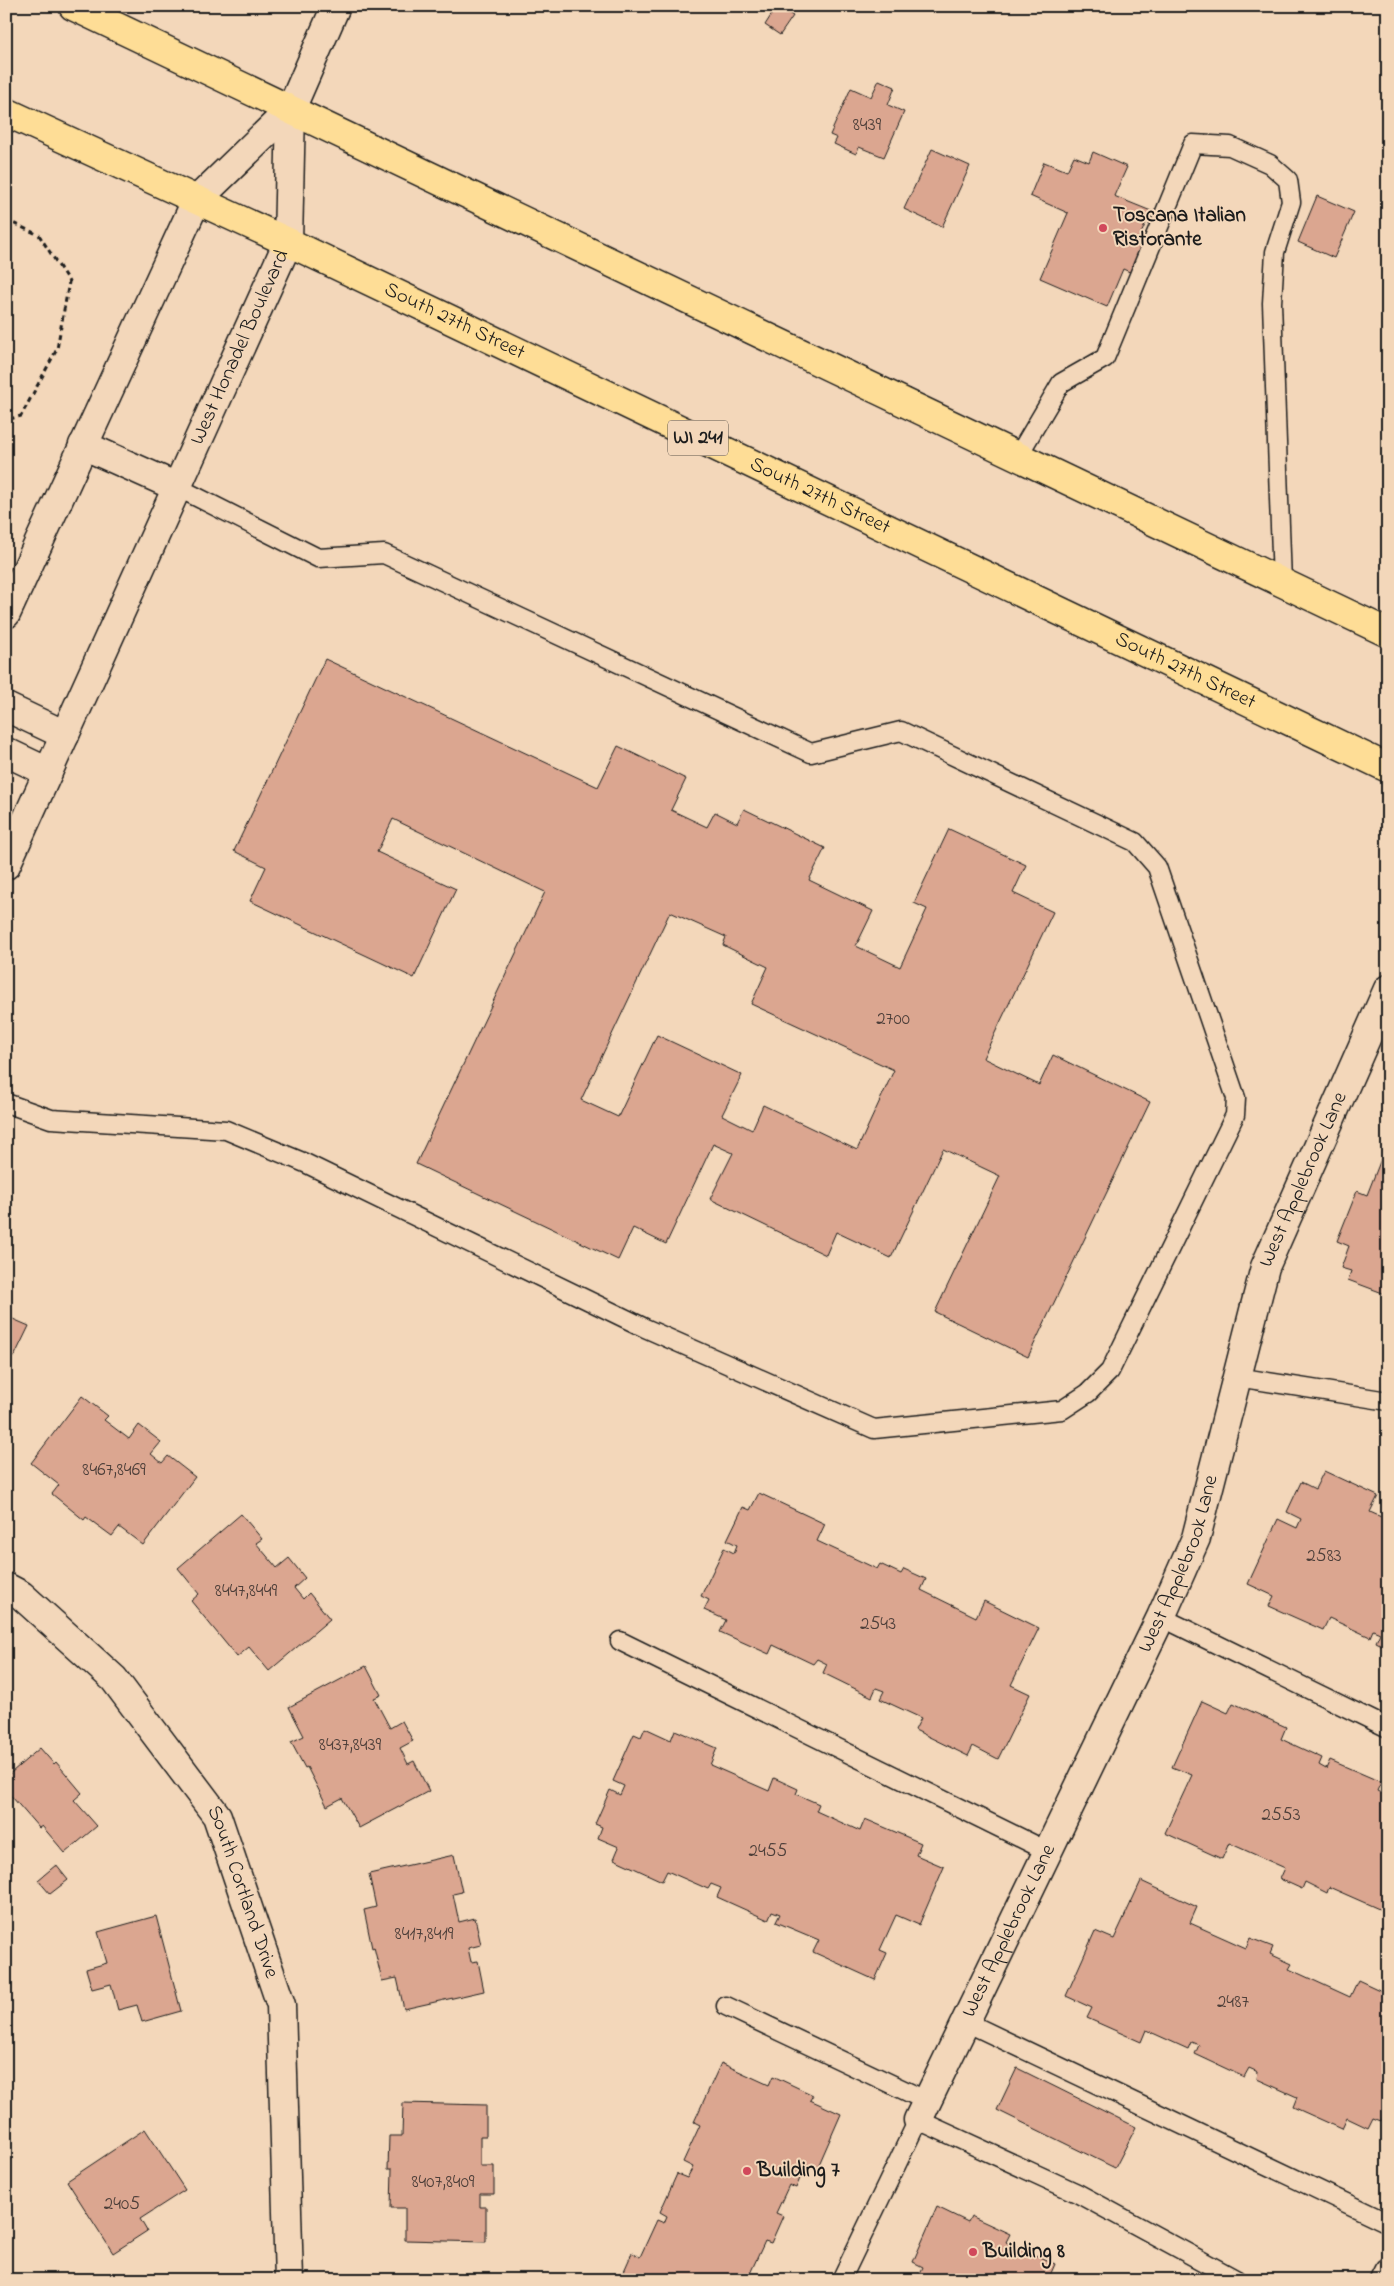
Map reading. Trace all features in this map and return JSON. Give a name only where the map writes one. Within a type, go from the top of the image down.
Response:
[{"type":"main road","points":[[73,6],[1388,633]]},
{"type":"main road","name":"South 27th Street","points":[[6,112],[288,242],[1388,768]]},
{"type":"street","points":[[6,614],[196,201],[290,108],[336,6]]},
{"type":"street","name":"West Honadel Boulevard","points":[[6,865],[288,242],[290,108]]},
{"type":"street","points":[[84,445],[177,487]]},
{"type":"street","points":[[6,707],[65,735]]},
{"type":"street","points":[[6,752],[48,772]]},
{"type":"street","name":"West Applebrook Lane","points":[[923,2110],[1161,1617],[1196,1538],[1265,1267],[1388,989]]},
{"type":"street","name":"South Cortland Drive","points":[[6,1588],[21,1595],[114,1679],[217,1816],[281,2005],[289,2280]]},
{"type":"street","points":[[1384,2280],[1388,2272]]},
{"type":"lane","points":[[1018,456],[1061,383],[1105,358],[1192,144],[1230,146],[1270,164],[1288,180],[1291,202],[1274,252],[1272,303],[1282,582]]},
{"type":"lane","points":[[6,1103],[51,1119],[226,1130],[305,1162],[645,1328],[874,1429],[1062,1410],[1088,1392],[1110,1371],[1235,1115],[1236,1098],[1157,867],[1135,842],[901,731],[811,754],[384,554],[318,558],[177,487]]},
{"type":"lane","points":[[1237,1378],[1388,1401]]},
{"type":"lane","points":[[1161,1617],[1388,1728]]},
{"type":"lane","points":[[620,1641],[1047,1851]]},
{"type":"lane","points":[[726,2006],[1237,2280]]},
{"type":"lane","points":[[966,2022],[1388,2223]]},
{"type":"lane","points":[[841,2280],[923,2110]]},
{"type":"path","points":[[6,220],[39,235],[69,282],[57,349],[21,416],[6,420]]},
{"type":"building","points":[[777,6],[793,16],[780,35],[765,25]]},
{"type":"building","points":[[879,80],[895,87],[888,105],[904,112],[884,157],[859,147],[856,154],[834,144],[837,138],[830,135],[851,88],[871,97]]},
{"type":"building","points":[[932,149],[970,166],[942,227],[904,209]]},
{"type":"building","name":"Toscana Italian Ristorante","points":[[1093,152],[1127,167],[1114,196],[1151,211],[1137,243],[1143,245],[1132,273],[1123,269],[1107,307],[1040,278],[1068,213],[1030,196],[1044,162],[1067,171],[1074,156],[1089,162]]},
{"type":"building","points":[[1317,196],[1354,212],[1334,258],[1298,242]]},
{"type":"building","points":[[325,659],[598,787],[618,746],[686,779],[671,810],[707,827],[715,812],[737,823],[744,809],[825,848],[809,880],[873,911],[856,946],[900,967],[927,909],[914,903],[949,829],[1026,865],[1013,893],[1053,912],[983,1058],[1039,1085],[1053,1055],[1150,1102],[1028,1357],[935,1312],[1000,1176],[943,1149],[891,1258],[836,1232],[826,1255],[710,1199],[733,1153],[713,1144],[666,1244],[633,1228],[618,1260],[416,1164],[545,892],[393,819],[377,852],[456,889],[414,978],[250,901],[266,867],[234,851]],"holes":[[[670,912],[726,937],[723,945],[768,967],[751,1004],[894,1070],[857,1150],[763,1105],[752,1130],[722,1115],[742,1075],[657,1035],[618,1117],[581,1100]]]},
{"type":"building","points":[[1383,1154],[1388,1154],[1388,1295],[1348,1280],[1351,1271],[1341,1268],[1349,1246],[1337,1241],[1357,1191],[1367,1195]]},
{"type":"building","points":[[6,1316],[29,1326],[14,1357],[7,1354],[6,1356]]},
{"type":"building","points":[[82,1396],[108,1416],[104,1420],[129,1439],[139,1425],[161,1442],[151,1454],[162,1463],[168,1456],[195,1477],[143,1545],[119,1527],[112,1536],[86,1517],[84,1520],[52,1494],[59,1485],[31,1463]]},
{"type":"building","points":[[1324,1471],[1378,1496],[1370,1512],[1388,1520],[1388,1648],[1376,1642],[1380,1633],[1373,1630],[1370,1637],[1329,1618],[1323,1630],[1269,1606],[1274,1596],[1248,1584],[1278,1519],[1297,1528],[1301,1519],[1287,1512],[1301,1482],[1315,1489]]},
{"type":"building","points":[[759,1493],[825,1524],[817,1541],[877,1569],[880,1564],[901,1574],[904,1569],[926,1579],[921,1590],[976,1617],[984,1601],[1039,1628],[1011,1685],[1030,1694],[998,1759],[973,1746],[968,1756],[915,1730],[921,1718],[880,1699],[884,1691],[876,1688],[872,1697],[823,1673],[827,1664],[817,1659],[813,1664],[773,1645],[769,1654],[720,1632],[726,1620],[704,1610],[709,1600],[701,1596],[724,1548],[734,1553],[737,1545],[727,1540],[743,1507],[750,1510]]},
{"type":"building","points":[[241,1514],[262,1539],[256,1543],[277,1568],[289,1558],[305,1578],[294,1588],[303,1599],[309,1593],[330,1619],[269,1671],[249,1647],[237,1657],[191,1601],[199,1594],[178,1568]]},
{"type":"building","points":[[366,1666],[381,1695],[374,1698],[390,1728],[402,1721],[413,1741],[400,1748],[408,1764],[414,1761],[429,1791],[359,1828],[342,1798],[327,1806],[307,1767],[305,1768],[291,1742],[304,1736],[289,1707]]},
{"type":"building","points":[[1202,1701],[1228,1713],[1233,1703],[1286,1727],[1281,1739],[1322,1758],[1319,1765],[1326,1769],[1330,1760],[1381,1782],[1377,1791],[1387,1796],[1388,1794],[1388,1913],[1329,1887],[1327,1893],[1305,1882],[1302,1889],[1280,1879],[1285,1868],[1229,1843],[1222,1859],[1165,1833],[1192,1775],[1172,1767]]},
{"type":"building","points":[[645,1728],[671,1740],[675,1730],[717,1748],[710,1765],[769,1791],[774,1778],[798,1789],[796,1794],[819,1804],[816,1811],[860,1831],[865,1819],[921,1843],[916,1855],[944,1867],[919,1925],[896,1915],[880,1950],[887,1953],[875,1980],[813,1952],[819,1940],[776,1922],[780,1914],[772,1911],[768,1920],[717,1897],[721,1888],[711,1884],[708,1889],[667,1871],[662,1881],[614,1859],[619,1847],[598,1838],[602,1827],[595,1824],[610,1790],[620,1795],[624,1786],[613,1781],[634,1734],[641,1737]]},
{"type":"building","points":[[40,1748],[54,1764],[56,1762],[82,1793],[74,1800],[97,1826],[65,1853],[42,1826],[39,1828],[6,1790],[6,1777]]},
{"type":"building","points":[[454,1855],[462,1892],[453,1894],[459,1922],[475,1918],[481,1945],[468,1948],[471,1962],[478,1961],[484,1991],[404,2009],[397,1978],[382,1981],[374,1947],[372,1948],[364,1910],[376,1907],[369,1874]]},
{"type":"building","points":[[56,1865],[68,1880],[50,1894],[38,1880]]},
{"type":"building","points":[[1141,1881],[1197,1907],[1190,1923],[1246,1948],[1250,1938],[1273,1947],[1270,1954],[1292,1964],[1289,1969],[1350,1997],[1358,1980],[1388,1994],[1388,2106],[1381,2121],[1373,2118],[1368,2128],[1347,2118],[1342,2129],[1293,2107],[1297,2097],[1257,2079],[1258,2072],[1249,2068],[1244,2077],[1195,2054],[1199,2045],[1191,2042],[1188,2049],[1146,2030],[1141,2042],[1087,2018],[1092,2008],[1066,1996],[1095,1931],[1114,1939]]},
{"type":"building","points":[[156,1916],[181,2011],[142,2022],[137,2005],[118,2010],[111,1984],[92,1989],[86,1969],[107,1963],[98,1932]]},
{"type":"building","name":"Building 7","points":[[721,2063],[769,2085],[773,2076],[813,2095],[810,2100],[841,2114],[817,2169],[806,2164],[796,2188],[789,2185],[776,2213],[783,2216],[771,2243],[765,2241],[747,2280],[620,2280],[632,2253],[640,2257],[657,2220],[664,2223],[667,2216],[660,2212],[677,2174],[687,2178],[693,2167],[683,2162],[700,2125],[694,2122]]},
{"type":"building","points":[[1017,2068],[1136,2127],[1115,2168],[997,2110]]},
{"type":"building","points":[[403,2103],[486,2105],[486,2136],[480,2136],[480,2166],[494,2166],[494,2194],[480,2194],[480,2207],[486,2207],[486,2242],[405,2240],[405,2208],[391,2208],[392,2169],[388,2169],[389,2136],[402,2136]]},
{"type":"building","points":[[145,2129],[185,2190],[140,2219],[147,2231],[113,2253],[67,2181]]},
{"type":"building","name":"Building 8","points":[[937,2207],[968,2222],[971,2216],[1010,2234],[1006,2242],[1055,2264],[1048,2280],[917,2280],[923,2267],[913,2262]]},
{"type":"place","name":"Toscana Italian Ristorante","points":[[1103,228]]},
{"type":"place","name":"Building 7","points":[[747,2171]]},
{"type":"place","name":"Building 8","points":[[973,2252]]}]
